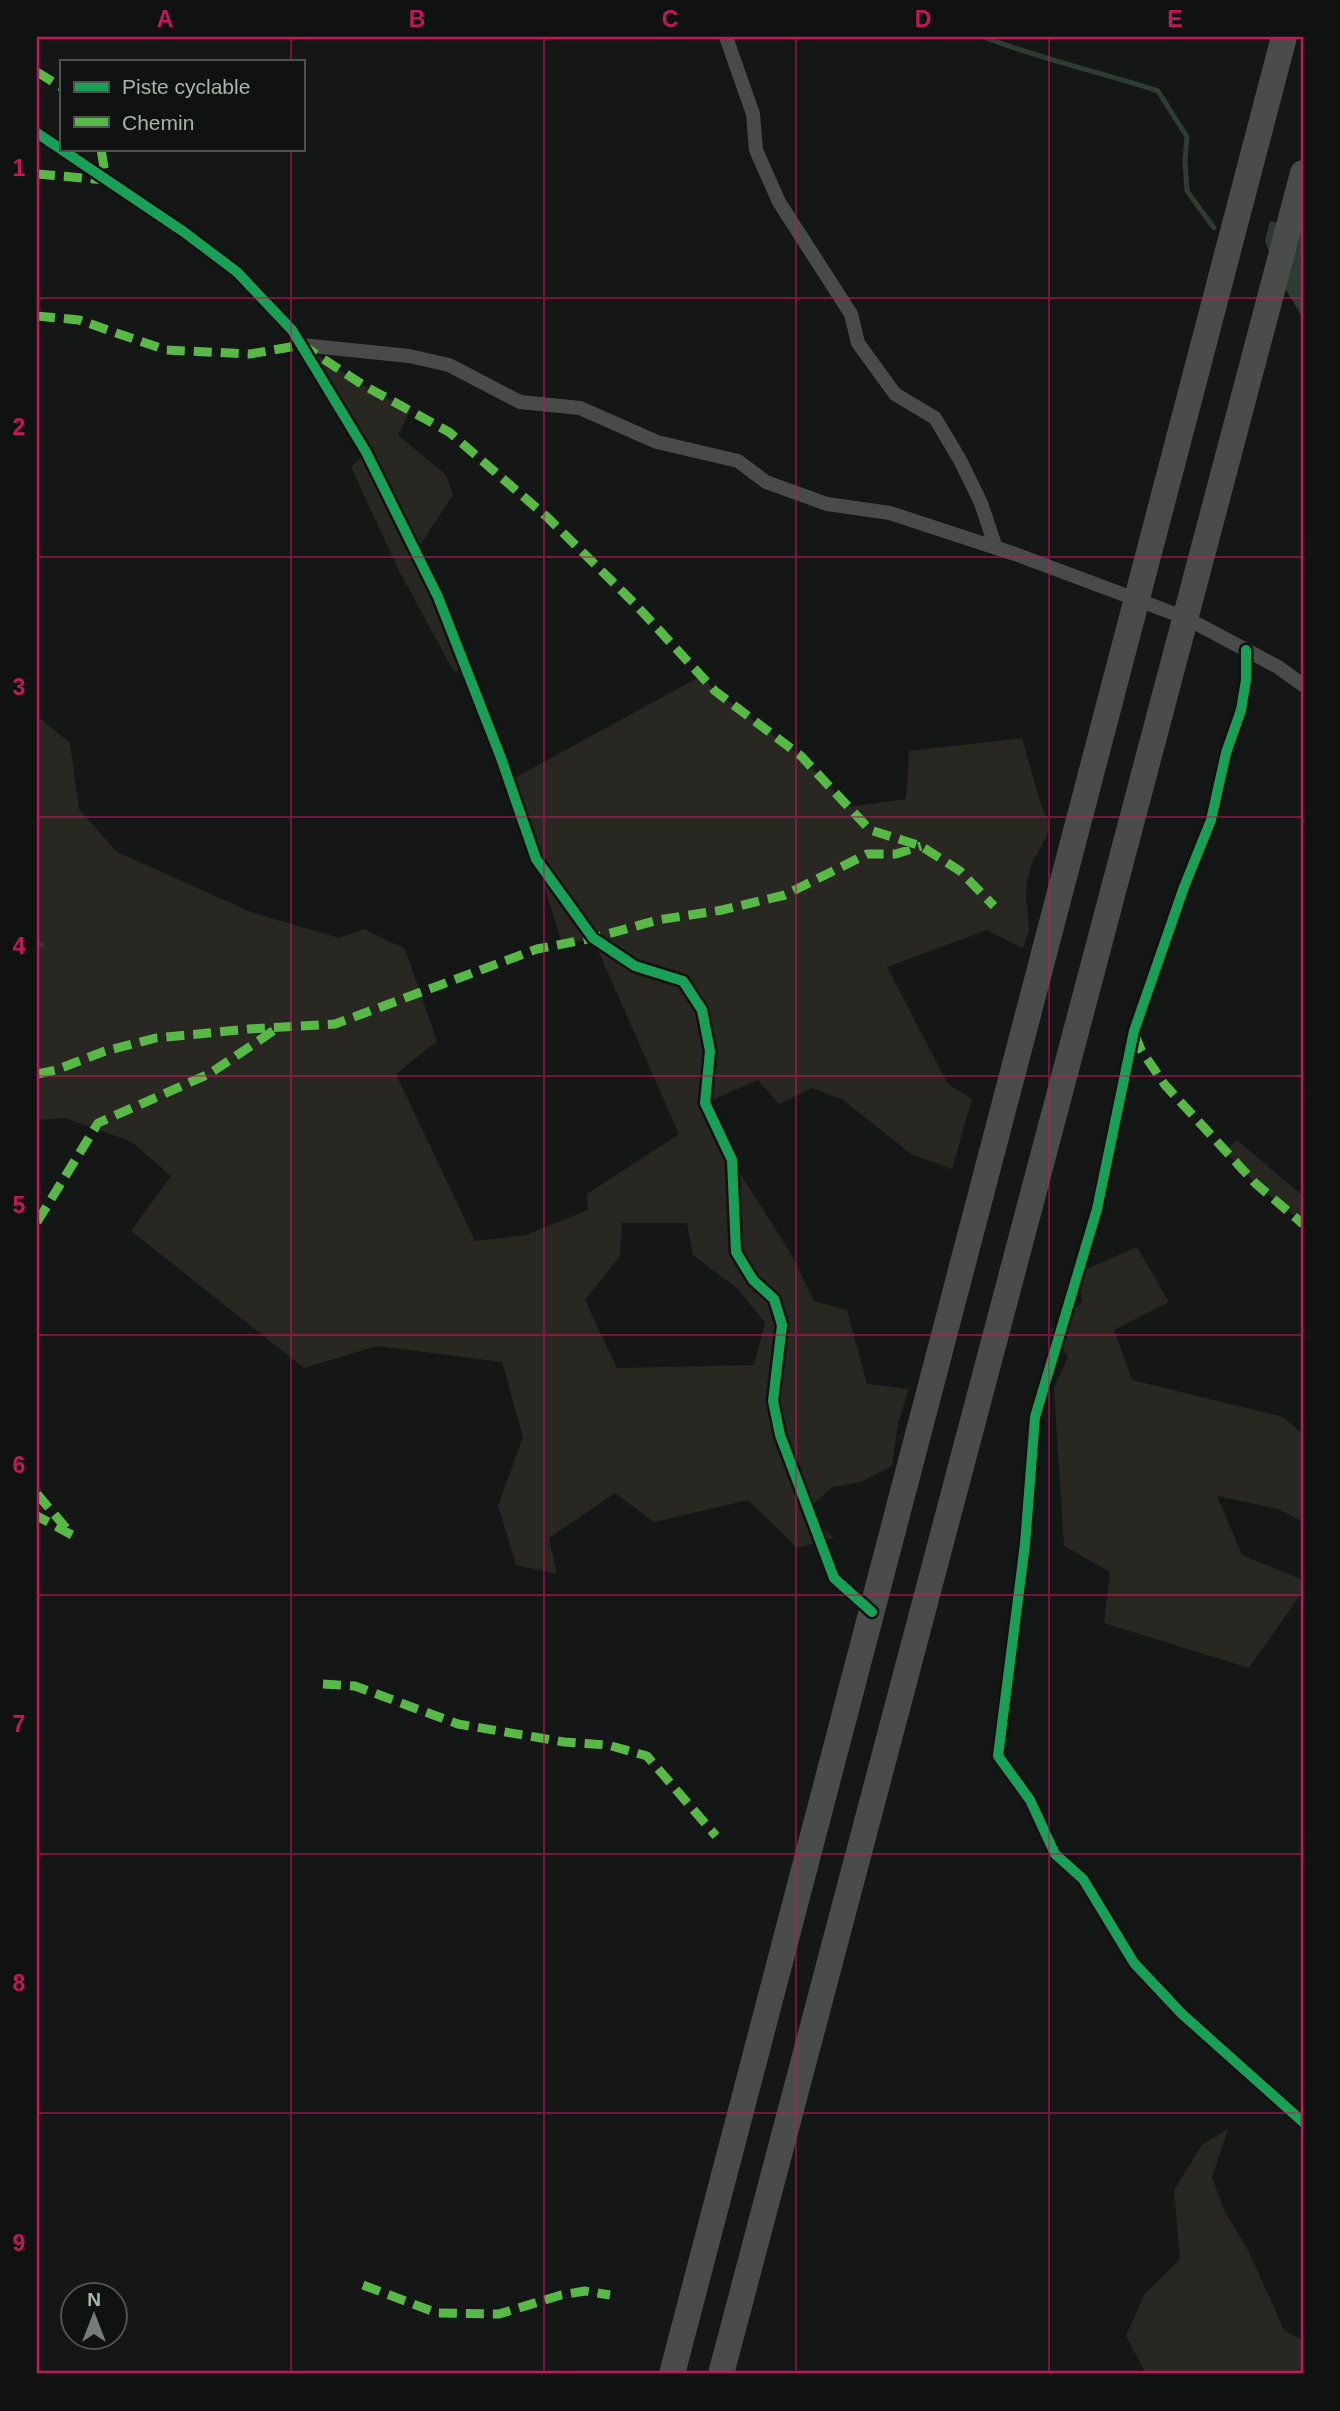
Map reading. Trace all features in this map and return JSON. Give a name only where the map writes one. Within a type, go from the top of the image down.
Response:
[{"type":"highway","points":[[672,2374],[1284,37]]},
{"type":"highway","points":[[721,2374],[1303,173]]},
{"type":"street","points":[[726,37],[754,114],[756,150],[779,202],[851,314],[858,343],[895,394],[935,418],[981,503],[996,548]]},
{"type":"street","points":[[37,133],[60,148]]},
{"type":"street","points":[[62,150],[184,232],[237,272],[292,330],[366,452],[438,597],[536,859],[593,939],[635,966],[683,981],[702,1010],[710,1051],[705,1102],[732,1160],[736,1252],[754,1280],[774,1299],[782,1325],[773,1401],[780,1435],[834,1578],[872,1612]]},
{"type":"street","points":[[302,345],[409,356],[449,365],[520,402],[580,408],[657,442],[738,461],[766,482],[827,504],[890,513],[996,548],[1186,618],[1278,667],[1303,685]]},
{"type":"street","points":[[1247,650],[1247,680],[1241,710],[1226,753],[1211,820],[1184,887],[1134,1031],[1097,1209],[1035,1417],[1025,1544],[998,1756],[1030,1800],[1055,1854],[1083,1878],[1134,1963],[1182,2014],[1303,2122]]},
{"type":"shaded area","points":[[1270,221],[1292,228],[1303,236],[1304,250],[1300,259],[1303,265],[1303,318],[1281,282],[1265,241]]},
{"type":"shaded area","points":[[302,345],[363,385],[410,411],[398,435],[446,475],[453,495],[416,551],[466,668],[454,672],[398,569],[351,467],[366,452]]},
{"type":"shaded area","points":[[701,676],[715,691],[801,756],[849,807],[906,799],[909,751],[1022,738],[1048,825],[1027,881],[1029,927],[1023,948],[987,930],[887,967],[948,1084],[972,1099],[952,1169],[911,1154],[843,1100],[812,1088],[779,1104],[758,1080],[705,1103],[732,1161],[790,1252],[814,1301],[847,1310],[867,1384],[909,1389],[898,1423],[892,1466],[861,1482],[832,1487],[805,1512],[834,1538],[797,1548],[748,1500],[654,1522],[615,1493],[549,1538],[557,1574],[516,1565],[498,1506],[523,1437],[502,1362],[377,1346],[304,1368],[131,1231],[171,1176],[132,1142],[65,1118],[37,1120],[37,716],[70,743],[79,809],[117,852],[251,912],[339,938],[364,929],[405,949],[437,1041],[396,1074],[475,1241],[526,1235],[588,1210],[587,1194],[679,1134],[593,939],[562,944],[509,781]],"holes":[[[622,1223],[687,1223],[693,1255],[738,1289],[765,1323],[754,1365],[617,1368],[585,1300],[620,1256]]]},
{"type":"shaded area","points":[[1237,1140],[1303,1196],[1303,1223],[1255,1183],[1225,1151]]},
{"type":"shaded area","points":[[1137,1247],[1169,1302],[1114,1330],[1132,1380],[1283,1417],[1303,1434],[1303,1522],[1278,1509],[1217,1496],[1242,1555],[1303,1580],[1303,1591],[1249,1668],[1104,1623],[1110,1572],[1064,1546],[1054,1388],[1068,1357],[1050,1330],[1082,1302],[1077,1273]]},
{"type":"shaded area","points":[[1228,2129],[1212,2177],[1224,2210],[1249,2252],[1284,2330],[1303,2341],[1303,2374],[1146,2374],[1126,2336],[1144,2295],[1180,2259],[1174,2190],[1202,2145]]},
{"type":"waterway","points":[[984,37],[1158,91],[1187,137],[1187,191],[1214,228]]},
{"type":"waterway","points":[[37,942],[42,945]]},
{"type":"marked path","points":[[37,72],[60,86]]},
{"type":"marked path","points":[[37,174],[106,180],[101,150]]},
{"type":"marked path","points":[[37,316],[79,320],[166,350],[250,354],[302,345],[363,385],[449,432],[547,517],[635,604],[715,691],[801,756],[870,830],[921,846],[960,871],[994,906]]},
{"type":"marked path","points":[[37,1074],[56,1070],[105,1051],[156,1038],[335,1024],[537,949],[593,938],[658,920],[722,910],[785,895],[867,854],[896,854],[921,846]]},
{"type":"marked path","points":[[37,1222],[98,1123],[209,1074],[276,1029]]},
{"type":"marked path","points":[[1135,1035],[1141,1050],[1165,1085],[1255,1183],[1303,1224]]},
{"type":"marked path","points":[[37,1494],[72,1535],[37,1516]]},
{"type":"marked path","points":[[323,1684],[355,1686],[458,1724],[564,1742],[608,1745],[647,1756],[716,1836]]},
{"type":"marked path","points":[[363,2285],[437,2313],[499,2314],[561,2295],[585,2291],[610,2295]]},
{"type":"cycle path","points":[[37,133],[60,148]]},
{"type":"cycle path","points":[[62,150],[184,232],[237,272],[292,330],[366,452],[438,597],[501,758],[536,859],[593,938],[635,966],[683,981],[702,1010],[710,1051],[705,1103],[732,1160],[736,1252],[753,1280],[774,1299],[782,1325],[773,1401],[780,1435],[834,1578],[872,1612]]},
{"type":"cycle path","points":[[1246,650],[1246,680],[1241,710],[1226,753],[1211,820],[1184,887],[1134,1031],[1097,1209],[1035,1417],[1025,1544],[998,1756],[1030,1800],[1055,1854],[1083,1879],[1134,1963],[1182,2014],[1303,2122]]}]
